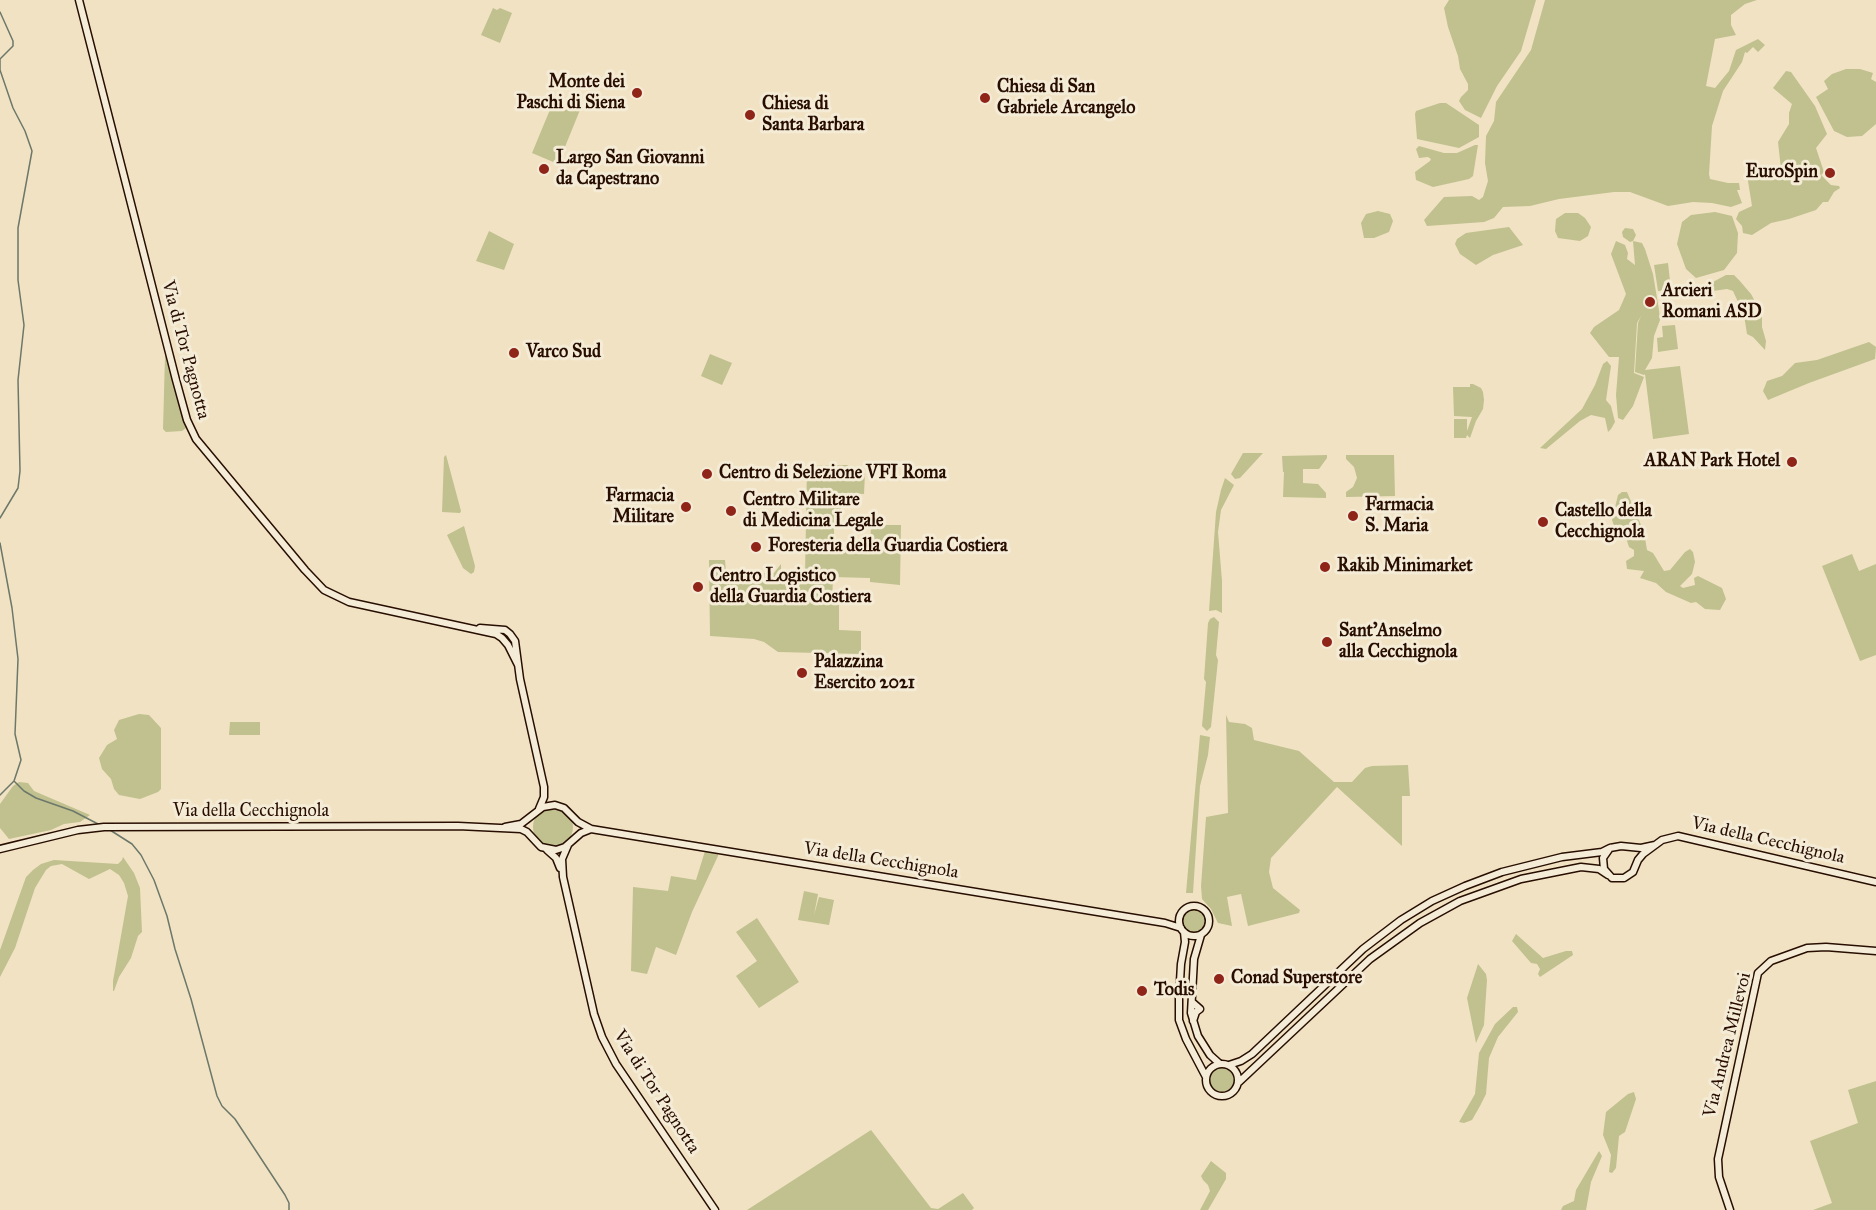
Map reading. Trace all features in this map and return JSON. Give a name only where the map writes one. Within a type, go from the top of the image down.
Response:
[{"type":"street","name":"Via di Tor Pagnotta","points":[[79,0],[178,390],[187,420],[196,439],[304,570],[324,590],[349,602],[470,628],[499,629],[509,633],[515,643],[544,787],[544,797],[539,810]]},
{"type":"street","name":"Via di Tor Pagnotta","points":[[544,787],[558,805]]},
{"type":"street","points":[[539,810],[546,806],[558,805]]},
{"type":"street","name":"Via della Cecchignola","points":[[558,805],[591,829],[1165,923],[1182,930]]},
{"type":"street","name":"Via della Cecchignola","points":[[505,827],[521,824],[539,810]]},
{"type":"street","points":[[533,816],[530,826],[533,838]]},
{"type":"street","points":[[571,841],[575,828],[573,818]]},
{"type":"street","name":"Via della Cecchignola","points":[[0,849],[78,830],[104,827],[505,827],[521,829],[539,846],[546,849]]},
{"type":"street","points":[[546,849],[556,850],[583,831],[591,829]]},
{"type":"street","name":"Via della Cecchignola","points":[[1636,864],[1643,854],[1655,845],[1672,836],[1683,836],[1876,882]]},
{"type":"street","name":"Via di Tor Pagnotta","points":[[563,877],[562,859],[571,841]]},
{"type":"street","name":"Via della Cecchignola","points":[[1627,847],[1641,848],[1655,845]]},
{"type":"street","points":[[1165,923],[1179,916],[1189,907],[1203,910],[1208,916],[1210,925],[1202,935],[1195,953],[1193,968],[1197,976],[1192,984],[1191,999],[1194,1025],[1210,1056],[1220,1064],[1229,1065],[1252,1054],[1363,949],[1401,920],[1427,904],[1502,872],[1562,857],[1602,852],[1621,846],[1627,847],[1633,853],[1636,864],[1633,872],[1624,879],[1612,878],[1599,869],[1581,867],[1521,879],[1460,901],[1420,923],[1370,959],[1239,1082],[1231,1094],[1219,1096],[1208,1089],[1206,1077],[1184,1035],[1179,1020],[1183,952],[1179,916]]},
{"type":"street","points":[[1608,874],[1602,863],[1605,853],[1610,848]]},
{"type":"street","name":"Via di Tor Pagnotta","points":[[546,849],[557,860],[563,877],[591,1005],[602,1037],[616,1064],[716,1210]]},
{"type":"street","points":[[1182,930],[1193,936],[1202,935]]},
{"type":"street","name":"Via Andrea Millevoi","points":[[1730,1210],[1719,1177],[1718,1159],[1758,973],[1771,961],[1807,948],[1826,947],[1876,951]]},
{"type":"street","points":[[1206,1077],[1209,1070],[1220,1064]]},
{"type":"street","points":[[1229,1065],[1235,1070],[1239,1082]]},
{"type":"green space","points":[[1449,0],[1536,0],[1521,51],[1497,86],[1481,118],[1465,110],[1459,101],[1468,90],[1468,84],[1460,69],[1448,27],[1444,8]]},
{"type":"green space","points":[[1545,0],[1757,0],[1745,4],[1731,15],[1731,25],[1736,35],[1715,39],[1706,86],[1715,88],[1729,71],[1736,50],[1758,39],[1765,45],[1758,52],[1753,47],[1747,53],[1745,52],[1742,62],[1723,91],[1712,126],[1710,179],[1739,183],[1740,190],[1737,190],[1742,203],[1731,207],[1693,202],[1668,206],[1630,192],[1614,192],[1559,199],[1530,206],[1503,207],[1494,218],[1484,222],[1427,226],[1424,220],[1444,197],[1472,196],[1479,200],[1483,197],[1488,181],[1485,163],[1486,136],[1494,121],[1496,102],[1531,50]]},
{"type":"green space","points":[[493,8],[512,13],[500,43],[481,35]]},
{"type":"green space","points":[[1846,69],[1860,69],[1873,73],[1871,79],[1876,82],[1876,124],[1862,136],[1847,137],[1834,131],[1816,97],[1828,89],[1824,81],[1832,74]]},
{"type":"green space","points":[[1786,71],[1791,72],[1815,106],[1827,134],[1816,148],[1824,172],[1821,175],[1831,185],[1840,188],[1834,192],[1828,202],[1823,202],[1816,210],[1771,223],[1752,235],[1743,233],[1742,226],[1736,219],[1739,212],[1752,206],[1747,175],[1777,174],[1781,169],[1778,142],[1789,124],[1792,104],[1773,88]]},
{"type":"green space","points":[[554,100],[580,110],[558,164],[532,153]]},
{"type":"green space","points":[[1446,103],[1479,125],[1479,137],[1459,148],[1417,139],[1416,111]]},
{"type":"green space","points":[[1478,145],[1473,176],[1469,179],[1433,187],[1416,180],[1415,172],[1431,159],[1419,158],[1416,149],[1419,146],[1444,153],[1457,153]]},
{"type":"green space","points":[[1378,211],[1390,214],[1393,221],[1389,232],[1374,238],[1364,238],[1361,223],[1366,214]]},
{"type":"green space","points":[[1715,212],[1732,216],[1738,233],[1737,253],[1724,270],[1696,278],[1686,269],[1677,244],[1682,222],[1691,215]]},
{"type":"green space","points":[[1565,213],[1578,213],[1585,218],[1591,227],[1588,236],[1580,241],[1558,238],[1555,231],[1556,219]]},
{"type":"green space","points":[[1509,227],[1523,245],[1493,255],[1476,265],[1460,254],[1455,244],[1457,239],[1466,233]]},
{"type":"green space","points":[[1625,228],[1633,229],[1636,235],[1633,241],[1630,242],[1623,237],[1622,232]]},
{"type":"green space","points":[[489,231],[514,244],[504,270],[476,261]]},
{"type":"green space","points":[[1616,241],[1625,245],[1628,253],[1627,259],[1635,265],[1633,241],[1642,243],[1645,249],[1653,274],[1660,320],[1654,336],[1652,358],[1645,370],[1680,366],[1689,434],[1653,439],[1645,374],[1635,372],[1638,323],[1641,316],[1637,323],[1634,373],[1644,377],[1633,406],[1623,420],[1618,418],[1616,395],[1619,357],[1609,357],[1590,333],[1594,327],[1619,310],[1626,294],[1611,254]]},
{"type":"green space","points":[[1668,263],[1671,290],[1658,291],[1654,265]]},
{"type":"green space","points":[[1726,275],[1734,275],[1739,280],[1751,294],[1762,314],[1765,350],[1747,334],[1744,315],[1733,291],[1727,289],[1713,291],[1709,288],[1711,283]]},
{"type":"green space","points":[[1675,325],[1678,349],[1658,352],[1657,338],[1663,337],[1662,326]]},
{"type":"green space","points":[[1869,342],[1876,347],[1875,359],[1768,400],[1763,391],[1767,381],[1782,376],[1795,363],[1817,360]]},
{"type":"green space","points":[[710,354],[732,363],[722,385],[701,376]]},
{"type":"green space","points":[[165,356],[168,357],[186,423],[186,428],[182,431],[166,432],[163,429]]},
{"type":"green space","points":[[1607,361],[1611,366],[1606,400],[1611,406],[1615,422],[1611,429],[1608,432],[1605,418],[1591,415],[1580,421],[1546,449],[1540,448],[1582,409],[1603,364]]},
{"type":"green space","points":[[1470,384],[1481,388],[1484,400],[1483,409],[1470,438],[1467,435],[1466,438],[1454,438],[1454,419],[1467,419],[1467,431],[1472,417],[1454,416],[1453,387],[1470,387]]},
{"type":"green space","points":[[1243,453],[1263,453],[1240,478],[1235,479],[1231,474]]},
{"type":"green space","points":[[446,455],[460,513],[442,512],[444,457]]},
{"type":"green space","points":[[1327,455],[1319,469],[1303,469],[1303,483],[1318,484],[1326,493],[1326,498],[1283,497],[1282,456]]},
{"type":"green space","points":[[1346,455],[1394,455],[1395,496],[1346,497],[1346,492],[1353,487],[1357,478],[1354,467],[1346,459]]},
{"type":"green space","points":[[848,465],[849,473],[865,473],[864,494],[841,493],[841,519],[834,519],[834,546],[870,547],[871,525],[901,525],[900,585],[870,582],[870,578],[833,577],[832,604],[839,605],[839,630],[861,631],[861,654],[778,652],[764,642],[754,639],[710,636],[709,560],[725,560],[726,572],[730,574],[774,573],[781,564],[781,576],[805,576],[807,466]]},
{"type":"green space","points":[[1225,478],[1234,485],[1221,510],[1218,532],[1222,613],[1216,610],[1209,611],[1216,512]]},
{"type":"green space","points":[[1627,492],[1644,532],[1647,550],[1653,553],[1664,571],[1670,570],[1690,549],[1695,562],[1692,574],[1680,586],[1683,588],[1695,585],[1694,578],[1698,576],[1722,588],[1726,599],[1720,610],[1705,609],[1696,602],[1691,603],[1666,592],[1656,583],[1640,578],[1644,571],[1627,569],[1626,561],[1634,556],[1634,550],[1629,547],[1625,535],[1616,531],[1612,520],[1618,495]]},
{"type":"green space","points":[[464,526],[475,566],[471,574],[463,568],[447,535]]},
{"type":"green space","points":[[1852,554],[1859,571],[1876,564],[1876,655],[1860,661],[1822,566]]},
{"type":"green space","points":[[1214,617],[1219,622],[1216,655],[1218,660],[1211,727],[1207,731],[1202,726],[1206,682],[1204,679],[1208,623]]},
{"type":"green space","points":[[139,714],[149,715],[161,728],[161,789],[140,799],[119,795],[111,779],[102,769],[99,758],[107,745],[117,739],[114,730],[119,720]]},
{"type":"green space","points":[[1226,715],[1229,722],[1245,724],[1252,728],[1254,740],[1299,751],[1334,782],[1352,782],[1365,768],[1372,766],[1408,765],[1410,796],[1402,796],[1402,846],[1337,787],[1271,858],[1269,872],[1273,888],[1300,910],[1299,913],[1248,926],[1241,894],[1227,897],[1232,926],[1218,923],[1211,909],[1202,899],[1201,886],[1206,817],[1228,813]]},
{"type":"green space","points":[[230,722],[260,722],[260,735],[229,735]]},
{"type":"green space","points":[[1200,735],[1210,737],[1200,786],[1193,893],[1186,893]]},
{"type":"green space","points":[[19,782],[28,783],[34,791],[90,815],[80,822],[9,839],[0,828],[0,804],[13,786]]},
{"type":"green space","points":[[553,807],[567,813],[573,827],[567,841],[553,847],[539,841],[533,827],[539,813]]},
{"type":"green space","points":[[705,851],[718,853],[718,856],[692,912],[676,955],[656,947],[647,974],[631,971],[633,887],[668,891],[671,876],[696,880]]},
{"type":"green space","points":[[123,857],[134,873],[140,888],[142,932],[138,936],[131,958],[119,977],[114,991],[113,981],[128,896],[119,875],[110,869],[89,879],[62,864],[51,866],[46,870],[35,888],[15,948],[0,977],[0,950],[26,877],[33,870],[41,864],[54,860],[118,864]]},
{"type":"green space","points":[[804,891],[818,894],[814,915],[819,897],[834,900],[829,925],[798,920]]},
{"type":"green space","points":[[1194,909],[1199,910],[1205,916],[1205,926],[1199,932],[1194,933],[1189,932],[1183,926],[1182,921],[1183,916],[1189,910]]},
{"type":"green space","points":[[757,918],[799,982],[759,1008],[736,976],[757,961],[736,932]]},
{"type":"green space","points":[[1516,934],[1543,958],[1566,951],[1572,951],[1573,955],[1540,977],[1537,964],[1531,963],[1512,941]]},
{"type":"green space","points":[[1478,964],[1486,974],[1487,980],[1484,1025],[1476,1043],[1467,998]]},
{"type":"green space","points":[[1513,1007],[1517,1007],[1518,1012],[1498,1037],[1489,1058],[1486,1094],[1472,1120],[1459,1122],[1475,1094],[1479,1053],[1495,1024]]},
{"type":"green space","points":[[1222,1067],[1231,1071],[1235,1080],[1231,1089],[1222,1093],[1213,1089],[1209,1080],[1213,1071]]},
{"type":"green space","points":[[1876,1081],[1876,1210],[1813,1210],[1832,1203],[1810,1141],[1858,1123],[1848,1090]]},
{"type":"green space","points":[[1634,1092],[1636,1099],[1625,1132],[1619,1136],[1616,1168],[1612,1173],[1609,1172],[1611,1155],[1603,1135],[1606,1112],[1628,1094]]},
{"type":"green space","points":[[871,1130],[931,1208],[938,1209],[963,1193],[974,1208],[972,1210],[747,1210]]},
{"type":"green space","points":[[1599,1151],[1602,1156],[1591,1182],[1586,1210],[1561,1210],[1563,1206],[1574,1201],[1576,1190]]},
{"type":"green space","points":[[1211,1161],[1226,1173],[1226,1179],[1208,1210],[1200,1210],[1210,1191],[1201,1176]]},
{"type":"waterway","points":[[0,12],[13,41],[13,46],[0,59],[0,70],[13,108],[32,151],[18,228],[18,280],[24,325],[18,380],[20,471],[18,488],[0,518]]},
{"type":"waterway","points":[[0,543],[12,608],[18,659],[15,734],[21,760],[14,781],[0,795]]},
{"type":"waterway","points":[[14,781],[36,798],[73,811],[98,824]]},
{"type":"waterway","points":[[110,830],[132,844],[141,855],[154,880],[167,916],[217,1096],[222,1106],[235,1119],[285,1195],[289,1203],[289,1210]]},
{"type":"place","name":"Monte dei Paschi di Siena","points":[[637,93]]},
{"type":"place","name":"Chiesa di San Gabriele Arcangelo","points":[[985,98]]},
{"type":"place","name":"Chiesa di Santa Barbara","points":[[750,115]]},
{"type":"place","name":"Largo San Giovanni da Capestrano","points":[[544,169]]},
{"type":"place","name":"EuroSpin","points":[[1830,173]]},
{"type":"place","name":"Arcieri Romani ASD","points":[[1650,302]]},
{"type":"place","name":"Varco Sud","points":[[514,353]]},
{"type":"place","name":"ARAN Park Hotel","points":[[1792,462]]},
{"type":"place","name":"Centro di Selezione VFI Roma","points":[[707,474]]},
{"type":"place","name":"Farmacia Militare","points":[[686,507]]},
{"type":"place","name":"Centro Militare di Medicina Legale","points":[[731,511]]},
{"type":"place","name":"Farmacia S. Maria","points":[[1353,516]]},
{"type":"place","name":"Castello della Cecchignola","points":[[1543,522]]},
{"type":"place","name":"Foresteria della Guardia Costiera","points":[[756,547]]},
{"type":"place","name":"Rakib Minimarket","points":[[1325,567]]},
{"type":"place","name":"Centro Logistico della Guardia Costiera","points":[[698,587]]},
{"type":"place","name":"Sant’Anselmo alla Cecchignola","points":[[1327,642]]},
{"type":"place","name":"Palazzina Esercito 2021","points":[[802,673]]},
{"type":"place","name":"Conad Superstore","points":[[1219,979]]},
{"type":"place","name":"Todis","points":[[1142,991]]}]
